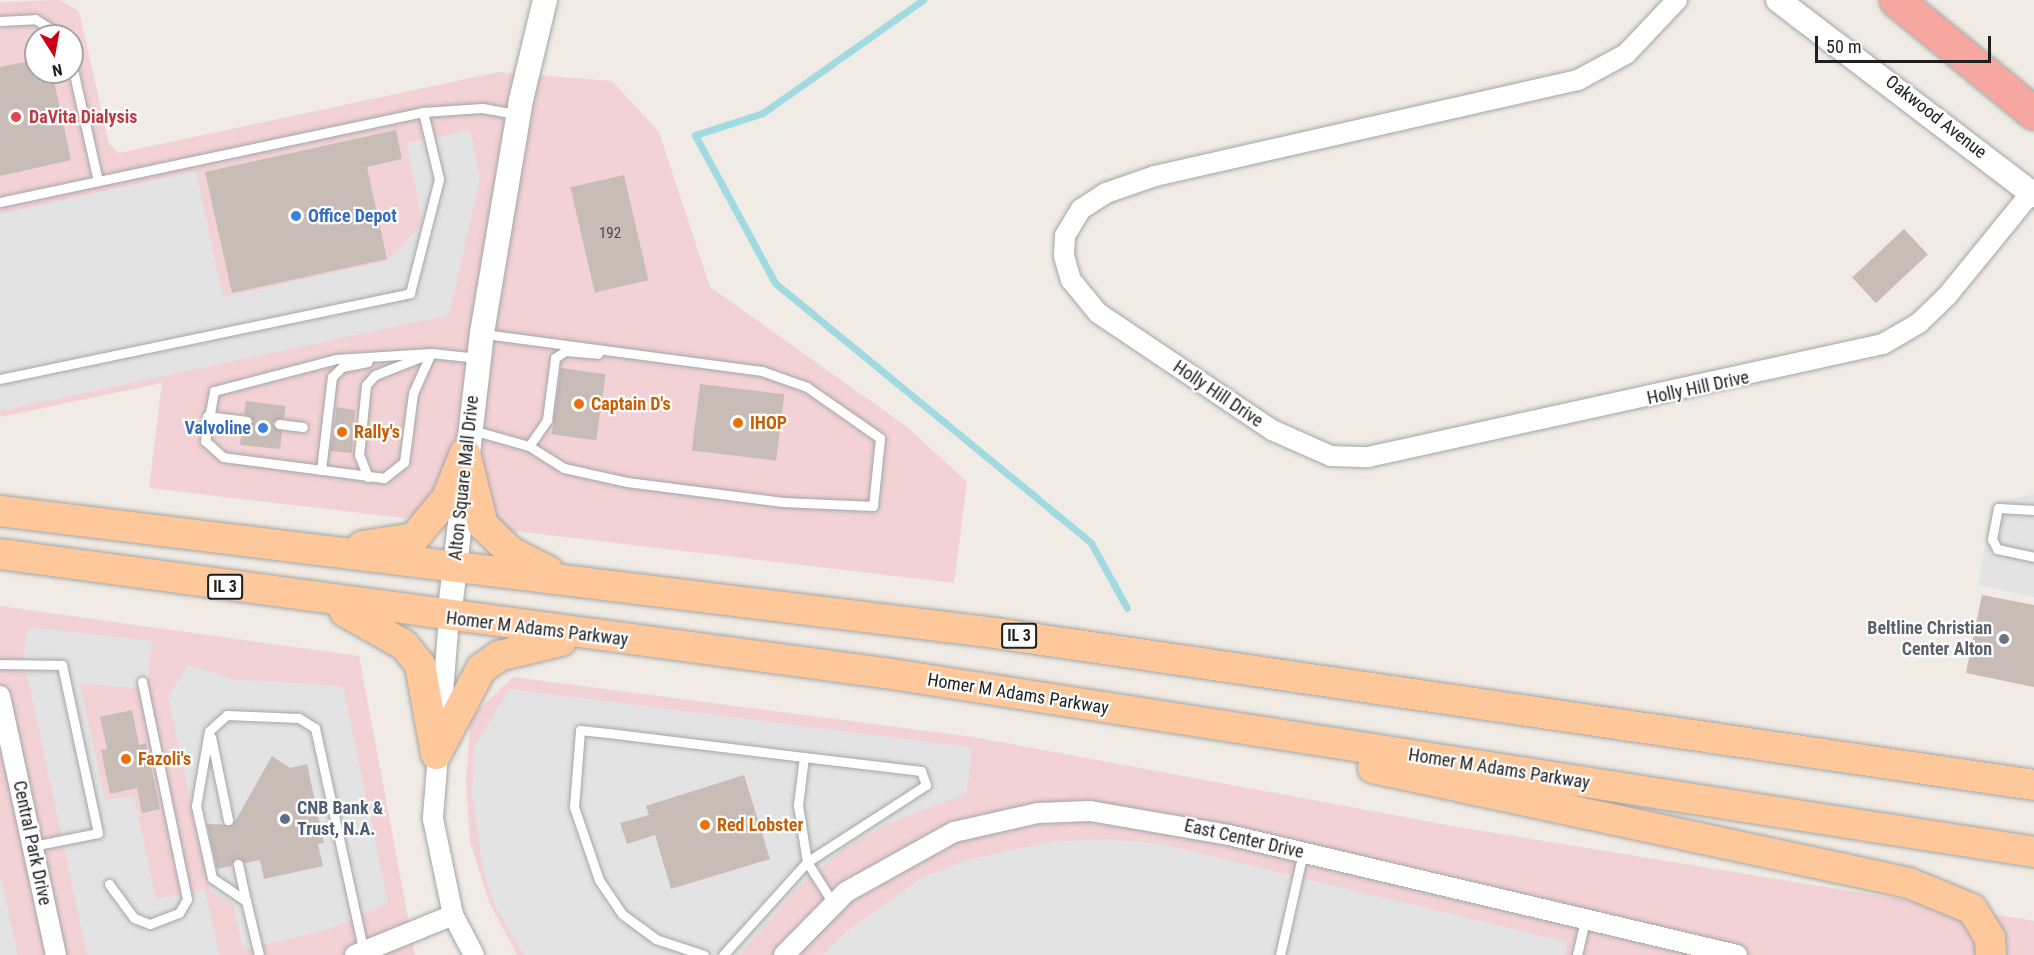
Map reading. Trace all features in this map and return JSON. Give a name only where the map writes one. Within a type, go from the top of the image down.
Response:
[{"type":"highway","points":[[1896,0],[2034,112]]},
{"type":"main road","points":[[314,550],[414,538],[447,498],[466,441]]},
{"type":"main road","points":[[466,441],[483,525],[511,552],[533,567],[600,585]]},
{"type":"main road","name":"IL 3","points":[[0,511],[996,633],[2034,785]]},
{"type":"main road","name":"Homer M Adams Parkway","points":[[0,554],[318,601],[885,673],[2034,852]]},
{"type":"main road","points":[[318,601],[370,622],[404,645],[420,665],[436,754]]},
{"type":"main road","points":[[436,754],[471,685],[499,656],[535,645],[598,637]]},
{"type":"main road","points":[[885,673],[1274,747],[1909,883],[1972,909],[1990,938],[1991,955]]},
{"type":"street","name":"Alton Square Mall Drive","points":[[474,955],[453,915],[433,819],[436,754],[466,441],[519,115],[545,0]]},
{"type":"street","name":"Holly Hill Drive","points":[[1677,0],[1626,54],[1578,80],[1155,177],[1106,193],[1081,209],[1065,236],[1071,280],[1098,313],[1272,430],[1331,456],[1368,457],[1883,344],[1919,323],[1947,296],[2033,194]]},
{"type":"street","name":"Oakwood Avenue","points":[[1778,0],[2033,194]]},
{"type":"street","name":"Central Park Drive","points":[[0,696],[56,955]]},
{"type":"street","name":"East Center Drive","points":[[784,955],[833,903],[888,865],[954,832],[1038,813],[1133,815],[1303,852],[1737,955]]},
{"type":"street","points":[[360,953],[453,915]]},
{"type":"lane","points":[[0,21],[35,19],[43,24]]},
{"type":"lane","points":[[76,84],[98,181]]},
{"type":"lane","points":[[0,202],[423,112],[482,108],[519,115]]},
{"type":"lane","points":[[0,379],[410,293],[439,179],[423,112]]},
{"type":"lane","points":[[466,441],[529,446],[564,468],[627,482],[783,502],[873,506],[880,438],[807,387],[762,370],[482,333]]},
{"type":"lane","points":[[529,446],[547,420],[555,358],[565,351],[621,352]]},
{"type":"lane","points":[[431,353],[413,393],[404,462],[384,478],[223,457],[205,441],[209,398],[226,386],[336,359],[431,353],[478,358]]},
{"type":"lane","points":[[368,477],[358,454],[366,385],[375,375],[431,353]]},
{"type":"lane","points":[[321,470],[332,376],[342,367],[403,355]]},
{"type":"lane","points":[[207,416],[247,421]]},
{"type":"lane","points":[[279,424],[303,427]]},
{"type":"lane","points":[[2034,510],[1998,508],[1992,539],[1996,549],[2034,557]]},
{"type":"lane","points":[[0,664],[62,665],[98,833],[33,846]]},
{"type":"lane","points":[[109,884],[134,918],[150,924],[179,913],[187,899],[142,682]]},
{"type":"lane","points":[[246,901],[212,878],[196,806],[209,731],[227,714],[298,718],[315,728],[360,953]]},
{"type":"lane","points":[[704,955],[656,939],[622,914],[599,880],[574,807],[580,730],[921,771],[926,785],[807,862],[723,955]]},
{"type":"lane","points":[[209,731],[228,820]]},
{"type":"lane","points":[[804,757],[798,805],[807,862],[833,903]]},
{"type":"lane","points":[[1280,955],[1303,852]]},
{"type":"lane","points":[[238,864],[258,955]]},
{"type":"lane","points":[[1577,955],[1585,919]]},
{"type":"shaded area","points":[[59,0],[79,11],[82,24],[24,24],[24,84],[84,84],[84,33],[109,144],[119,153],[499,72],[612,81],[659,132],[710,287],[906,426],[967,482],[954,583],[149,488],[162,383],[0,417],[0,2]]},
{"type":"shaded area","points":[[470,130],[480,179],[449,315],[0,411],[0,214],[196,171],[223,297],[387,261],[423,224],[406,143]]},
{"type":"shaded area","points":[[2034,494],[2034,597],[1978,585],[1992,503]]},
{"type":"shaded area","points":[[0,606],[359,656],[415,955],[0,955]]},
{"type":"shaded area","points":[[28,627],[152,641],[147,689],[80,683],[105,800],[134,796],[156,899],[205,890],[219,955],[87,955],[23,656]]},
{"type":"shaded area","points":[[188,665],[233,679],[343,686],[388,903],[330,929],[243,950],[233,904],[210,891],[168,696]]},
{"type":"shaded area","points":[[513,677],[973,737],[1458,827],[2034,921],[2034,955],[517,955],[489,902],[470,842],[466,782],[471,717]]},
{"type":"shaded area","points":[[510,689],[972,747],[967,793],[887,824],[843,849],[796,889],[740,955],[524,955],[496,908],[483,870],[472,793],[474,747]]},
{"type":"shaded area","points":[[1110,839],[1161,844],[1568,942],[1565,955],[823,955],[846,932],[921,878],[966,860],[1055,841]]},
{"type":"shaded area","points":[[0,874],[18,955],[0,955]]},
{"type":"building","points":[[24,62],[24,84],[55,84],[71,160],[0,176],[0,67]]},
{"type":"building","name":"Office Depot","points":[[396,130],[402,159],[367,167],[387,259],[232,293],[205,172]]},
{"type":"building","points":[[624,175],[648,280],[595,293],[570,187]]},
{"type":"building","points":[[1904,229],[1928,255],[1876,303],[1852,277]]},
{"type":"building","name":"Captain D's","points":[[561,368],[606,374],[596,441],[552,434]]},
{"type":"building","name":"IHOP","points":[[700,384],[784,394],[776,461],[692,451]]},
{"type":"building","name":"Valvoline","points":[[246,401],[286,406],[284,418],[272,423],[282,431],[280,449],[240,445],[242,427],[254,422],[244,414]]},
{"type":"building","name":"Rally's","points":[[337,407],[355,410],[352,453],[330,451]]},
{"type":"building","name":"Beltline Christian Center Alton","points":[[1982,595],[2034,605],[2034,687],[1966,673]]},
{"type":"building","name":"Fazoli's","points":[[132,710],[139,745],[146,743],[160,809],[142,813],[137,788],[110,794],[101,750],[107,749],[100,717]]},
{"type":"building","name":"CNB Bank & Trust, N.A.","points":[[272,756],[290,768],[307,764],[324,843],[318,844],[323,866],[264,879],[260,860],[245,863],[236,858],[231,866],[217,869],[207,824],[233,825]]},
{"type":"building","name":"Red Lobster","points":[[744,775],[770,859],[671,889],[655,835],[627,844],[620,823],[649,815],[646,806]]},
{"type":"waterway","points":[[923,0],[763,113],[695,135],[775,283],[1091,543],[1127,608]]},
{"type":"place","name":"DaVita Dialysis","points":[[16,117]]},
{"type":"place","name":"Office Depot","points":[[296,216]]},
{"type":"place","name":"Captain D's","points":[[579,404]]},
{"type":"place","name":"IHOP","points":[[738,423]]},
{"type":"place","name":"Valvoline","points":[[263,428]]},
{"type":"place","name":"Rally's","points":[[342,432]]},
{"type":"place","name":"Beltline Christian Center Alton","points":[[2004,639]]},
{"type":"place","name":"Fazoli's","points":[[126,759]]},
{"type":"place","name":"CNB Bank & Trust, N.A.","points":[[285,819]]},
{"type":"place","name":"Red Lobster","points":[[705,825]]}]
